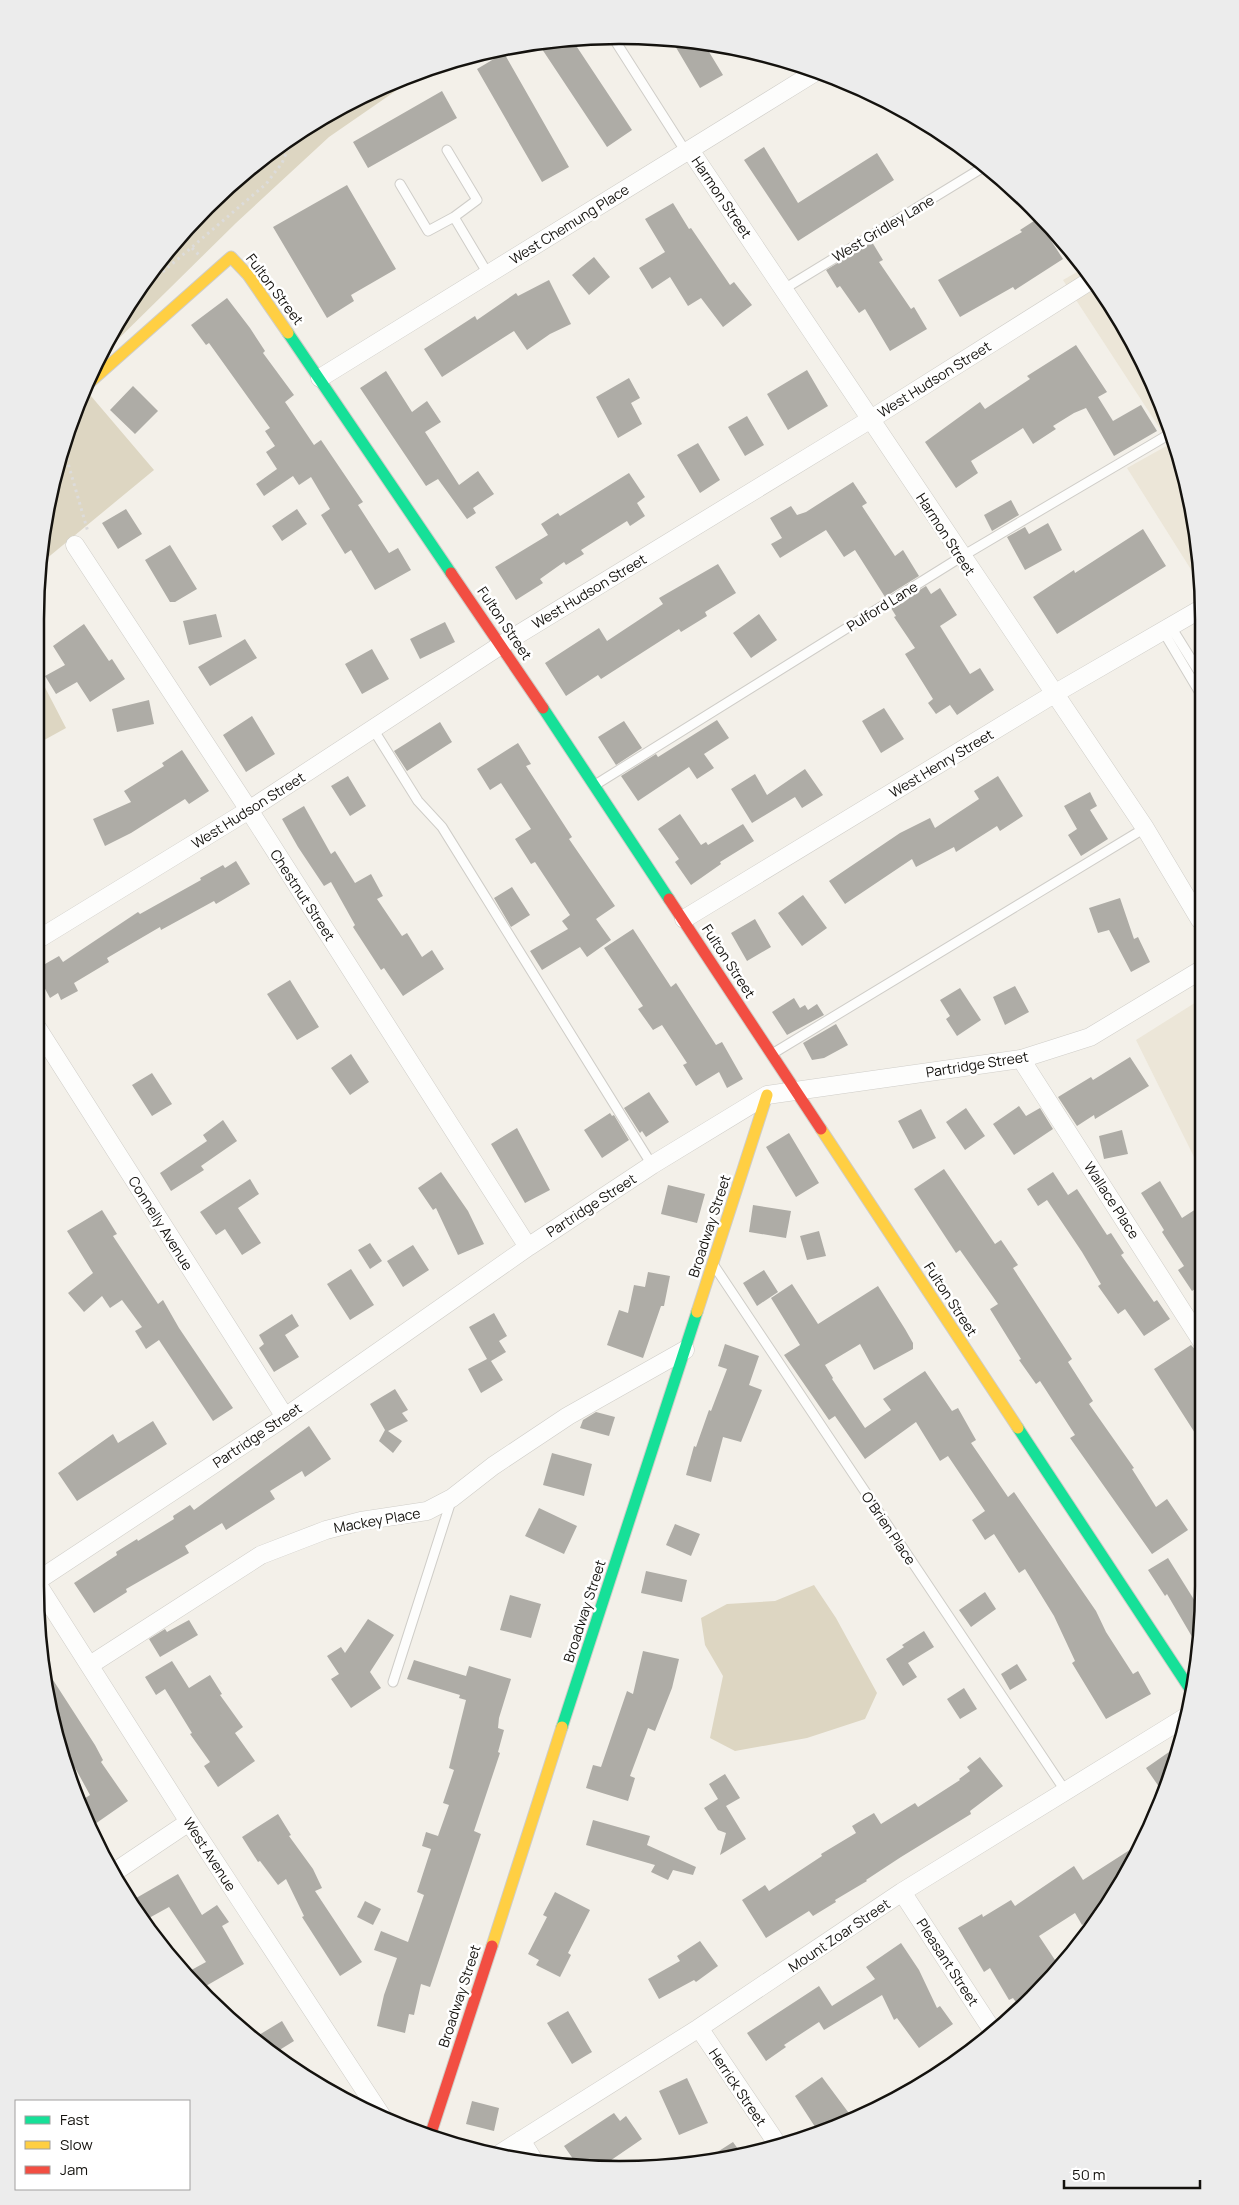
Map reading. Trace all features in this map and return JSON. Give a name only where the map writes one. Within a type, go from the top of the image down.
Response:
[{"type":"street","name":"West Chemung Place","points":[[320,378],[808,75]]},
{"type":"street","name":"Harmon Street","points":[[688,151],[872,419],[961,557],[1145,828],[1195,912]]},
{"type":"street","name":"Fulton Street","points":[[99,374],[231,257],[248,275],[502,645],[1186,1683]]},
{"type":"street","name":"West Hudson Street","points":[[44,936],[249,810],[502,645],[872,419],[1086,283]]},
{"type":"street","name":"Chestnut Street","points":[[74,544],[249,810],[528,1247]]},
{"type":"street","name":"West Henry Street","points":[[684,919],[1054,694],[1195,612]]},
{"type":"street","name":"Partridge Street","points":[[44,1575],[284,1417],[528,1247],[652,1165],[767,1096],[794,1090],[1021,1059],[1090,1037],[1195,973]]},
{"type":"street","name":"Connelly Avenue","points":[[44,1038],[284,1417]]},
{"type":"street","name":"Wallace Place","points":[[1021,1059],[1195,1331]]},
{"type":"street","name":"Broadway Street","points":[[432,2130],[767,1096]]},
{"type":"street","name":"Mackey Place","points":[[90,1665],[261,1555],[300,1538],[326,1530],[361,1521],[427,1512],[452,1498],[493,1466],[568,1416],[685,1350]]},
{"type":"street","name":"West Avenue","points":[[44,1595],[189,1822],[376,2107]]},
{"type":"street","name":"Mount Zoar Street","points":[[506,2150],[699,2028],[902,1892],[1066,1793],[1179,1721]]},
{"type":"street","points":[[119,1869],[189,1822]]},
{"type":"street","name":"Pleasant Street","points":[[902,1892],[989,2026]]},
{"type":"street","name":"Herrick Street","points":[[699,2028],[775,2140]]},
{"type":"street","points":[[521,2140],[530,2154]]},
{"type":"lane","points":[[617,44],[688,151]]},
{"type":"lane","points":[[400,184],[428,231],[454,217],[477,200],[447,150]]},
{"type":"lane","name":"West Gridley Lane","points":[[784,289],[979,170]]},
{"type":"lane","points":[[454,217],[488,274]]},
{"type":"lane","name":"Pulford Lane","points":[[594,786],[961,557],[1166,436]]},
{"type":"lane","points":[[1167,629],[1195,665]]},
{"type":"lane","points":[[1167,629],[1195,683]]},
{"type":"lane","points":[[373,729],[418,801],[442,827],[652,1165]]},
{"type":"lane","points":[[772,1054],[1145,828]]},
{"type":"lane","name":"O'Brien Place","points":[[713,1263],[1066,1793]]},
{"type":"lane","points":[[393,1682],[452,1498]]},
{"type":"path","points":[[160,274],[266,184],[282,163],[288,150]]},
{"type":"path","points":[[67,458],[88,534],[74,544]]},
{"type":"shaded area","points":[[401,87],[329,137],[236,223],[116,341],[141,300],[163,269],[212,212],[240,187],[269,163],[332,121],[365,103]]},
{"type":"shaded area","points":[[1072,264],[1098,300],[1136,365],[1166,438],[1063,280],[1077,272]]},
{"type":"shaded area","points":[[90,395],[154,470],[48,558],[63,470],[74,434]]},
{"type":"shaded area","points":[[1168,445],[1184,507],[1193,573],[1127,468]]},
{"type":"shaded area","points":[[44,686],[66,728],[44,740]]},
{"type":"shaded area","points":[[1195,1003],[1195,1159],[1136,1040]]},
{"type":"shaded area","points":[[814,1585],[836,1618],[877,1693],[865,1719],[807,1738],[735,1751],[710,1738],[723,1676],[705,1645],[701,1618],[727,1604],[775,1601]]},
{"type":"building","points":[[576,46],[632,130],[607,147],[542,49]]},
{"type":"building","points":[[676,47],[709,51],[723,75],[700,88]]},
{"type":"building","points":[[505,55],[569,167],[542,182],[477,69],[497,57]]},
{"type":"building","points":[[442,91],[457,118],[368,168],[353,142]]},
{"type":"building","points":[[764,147],[798,203],[877,153],[894,180],[798,241],[744,160]]},
{"type":"building","points":[[347,185],[396,269],[351,295],[354,301],[327,318],[273,227]]},
{"type":"building","points":[[673,203],[689,229],[691,228],[730,285],[734,282],[752,305],[723,327],[701,298],[688,306],[670,277],[652,289],[639,268],[665,252],[645,219]]},
{"type":"building","points":[[1035,221],[1047,234],[1063,259],[1015,290],[1013,287],[960,317],[938,280],[1022,232],[1020,230]]},
{"type":"building","points":[[872,242],[883,260],[879,262],[911,309],[914,307],[927,329],[890,351],[865,309],[859,313],[840,286],[837,288],[826,270]]},
{"type":"building","points":[[594,257],[610,277],[589,295],[572,275]]},
{"type":"building","points":[[549,280],[571,324],[550,334],[527,350],[514,331],[442,377],[424,349],[475,316],[477,320],[516,293],[518,296]]},
{"type":"building","points":[[227,298],[250,328],[265,351],[263,353],[294,395],[285,402],[314,445],[321,440],[363,502],[358,505],[389,553],[398,548],[411,570],[375,590],[351,550],[345,554],[321,515],[330,509],[311,477],[299,485],[293,476],[264,496],[256,484],[277,469],[266,452],[275,446],[265,431],[270,428],[209,343],[206,345],[191,325]]},
{"type":"building","points":[[1076,345],[1107,392],[1098,397],[1113,421],[1141,405],[1157,431],[1114,456],[1086,408],[1053,426],[1056,429],[1033,444],[1023,428],[971,461],[978,473],[956,488],[925,442],[980,402],[985,409],[1030,379],[1027,376]]},
{"type":"building","points":[[807,370],[828,406],[788,430],[767,394]]},
{"type":"building","points":[[386,371],[412,412],[427,401],[441,422],[425,432],[459,485],[478,471],[494,494],[473,508],[476,513],[467,519],[438,479],[426,486],[360,388]]},
{"type":"building","points":[[629,378],[640,398],[631,403],[642,424],[618,438],[596,397]]},
{"type":"building","points":[[133,386],[158,411],[135,434],[110,410]]},
{"type":"building","points":[[747,416],[764,445],[745,456],[728,427]]},
{"type":"building","points":[[698,443],[720,480],[700,493],[677,455]]},
{"type":"building","points":[[629,473],[645,497],[637,503],[645,516],[630,526],[627,521],[581,550],[584,554],[566,565],[564,562],[540,579],[543,583],[516,600],[495,567],[548,535],[541,524],[558,513],[560,516]]},
{"type":"building","points":[[853,482],[867,503],[862,506],[895,556],[903,550],[919,576],[885,597],[855,550],[844,557],[826,530],[780,558],[771,544],[782,538],[770,518],[791,506],[797,515],[806,512]]},
{"type":"building","points":[[1011,500],[1019,515],[992,531],[984,515]]},
{"type":"building","points":[[126,509],[142,534],[118,549],[102,523]]},
{"type":"building","points":[[297,509],[307,524],[282,541],[272,526]]},
{"type":"building","points":[[1048,523],[1062,550],[1025,570],[1007,537],[1025,527],[1029,534]]},
{"type":"building","points":[[1143,529],[1166,566],[1057,634],[1033,597],[1074,570],[1075,573]]},
{"type":"building","points":[[170,545],[197,589],[175,602],[170,602],[145,560]]},
{"type":"building","points":[[718,564],[736,593],[705,612],[707,616],[681,632],[679,629],[601,679],[598,675],[566,696],[545,663],[599,628],[607,641],[663,604],[659,598]]},
{"type":"building","points":[[926,586],[931,594],[940,588],[957,615],[940,626],[970,674],[980,668],[994,690],[957,715],[950,705],[936,714],[928,703],[933,699],[905,654],[915,648],[894,617],[896,616],[891,608]]},
{"type":"building","points":[[216,614],[222,637],[189,645],[183,621]]},
{"type":"building","points":[[759,614],[777,640],[751,658],[733,633]]},
{"type":"building","points":[[445,622],[455,642],[420,659],[410,639]]},
{"type":"building","points":[[84,624],[109,661],[112,659],[125,679],[90,702],[77,682],[56,694],[45,676],[65,665],[53,646]]},
{"type":"building","points":[[245,639],[257,658],[210,686],[198,667]]},
{"type":"building","points":[[372,649],[389,679],[362,694],[345,664]]},
{"type":"building","points":[[149,700],[154,724],[117,732],[112,709]]},
{"type":"building","points":[[884,708],[904,739],[881,753],[862,721]]},
{"type":"building","points":[[252,716],[275,754],[246,772],[223,735]]},
{"type":"building","points":[[717,720],[729,738],[704,754],[714,768],[697,779],[689,767],[638,801],[621,776],[656,754],[658,757]]},
{"type":"building","points":[[624,721],[642,748],[616,765],[598,737]]},
{"type":"building","points":[[440,722],[452,742],[407,771],[394,751]]},
{"type":"building","points":[[518,743],[531,764],[526,766],[572,837],[569,839],[615,906],[596,919],[611,940],[587,957],[580,947],[542,970],[530,951],[568,929],[562,921],[570,915],[535,862],[531,864],[515,839],[531,829],[501,783],[490,790],[477,769]]},
{"type":"building","points":[[182,750],[209,791],[189,804],[185,799],[131,833],[105,846],[93,819],[131,802],[124,791],[164,766],[162,763]]},
{"type":"building","points":[[805,769],[823,795],[802,808],[795,797],[752,823],[731,789],[755,774],[767,795]]},
{"type":"building","points":[[348,776],[366,806],[350,816],[331,786]]},
{"type":"building","points":[[998,776],[1023,816],[1000,831],[997,826],[956,852],[954,847],[916,867],[912,859],[845,904],[829,881],[900,833],[930,818],[935,828],[979,799],[974,791]]},
{"type":"building","points":[[1090,792],[1097,806],[1090,810],[1108,839],[1081,856],[1068,835],[1077,829],[1064,806]]},
{"type":"building","points":[[304,806],[331,854],[335,851],[355,883],[371,874],[383,896],[377,899],[402,936],[407,933],[422,957],[432,950],[444,969],[403,996],[384,968],[381,970],[353,927],[355,925],[331,882],[324,886],[282,819]]},
{"type":"building","points":[[680,814],[701,845],[706,842],[708,845],[743,824],[754,841],[720,862],[721,864],[691,885],[675,862],[679,859],[658,829]]},
{"type":"building","points":[[236,861],[250,884],[216,904],[214,901],[161,930],[160,927],[107,958],[109,962],[74,983],[78,991],[61,1000],[58,993],[50,998],[44,987],[44,965],[59,956],[63,962],[138,912],[140,914],[201,880],[200,878],[223,865],[225,868]]},
{"type":"building","points":[[512,887],[530,915],[511,927],[494,898]]},
{"type":"building","points":[[803,895],[827,928],[802,946],[778,913]]},
{"type":"building","points":[[1120,898],[1134,939],[1138,937],[1150,962],[1131,972],[1109,930],[1098,933],[1089,908]]},
{"type":"building","points":[[755,919],[771,947],[747,961],[731,933]]},
{"type":"building","points":[[633,929],[671,987],[676,983],[716,1045],[722,1042],[743,1079],[727,1088],[719,1072],[696,1086],[683,1065],[687,1063],[662,1025],[653,1030],[638,1009],[643,1006],[604,948]]},
{"type":"building","points":[[290,980],[319,1027],[297,1040],[267,994]]},
{"type":"building","points":[[1015,986],[1029,1012],[1005,1025],[993,997]]},
{"type":"building","points":[[960,988],[981,1020],[957,1036],[946,1019],[950,1016],[940,1000]]},
{"type":"building","points":[[794,998],[800,1008],[805,1005],[808,1010],[817,1004],[824,1015],[787,1035],[772,1012]]},
{"type":"building","points":[[836,1024],[848,1045],[824,1058],[812,1060],[803,1043]]},
{"type":"building","points":[[351,1054],[369,1082],[350,1095],[331,1068]]},
{"type":"building","points":[[1130,1057],[1149,1086],[1095,1119],[1094,1115],[1077,1126],[1058,1097],[1091,1077],[1093,1080]]},
{"type":"building","points":[[152,1073],[172,1104],[152,1116],[132,1085]]},
{"type":"building","points":[[649,1092],[669,1122],[646,1137],[642,1131],[640,1133],[624,1108]]},
{"type":"building","points":[[1019,1106],[1026,1116],[1040,1108],[1053,1129],[1014,1155],[993,1124]]},
{"type":"building","points":[[966,1108],[985,1136],[965,1150],[946,1122]]},
{"type":"building","points":[[921,1109],[936,1138],[913,1149],[898,1121]]},
{"type":"building","points":[[610,1113],[612,1116],[614,1115],[629,1140],[602,1158],[584,1130]]},
{"type":"building","points":[[223,1120],[237,1141],[201,1166],[204,1170],[171,1191],[160,1173],[207,1141],[203,1135]]},
{"type":"building","points":[[517,1128],[550,1190],[525,1203],[491,1144]]},
{"type":"building","points":[[1122,1130],[1128,1154],[1104,1159],[1099,1136]]},
{"type":"building","points":[[789,1133],[819,1183],[796,1197],[766,1147]]},
{"type":"building","points":[[944,1169],[995,1244],[1001,1240],[1018,1265],[1013,1268],[1072,1359],[1068,1362],[1093,1401],[1089,1404],[1134,1468],[1132,1469],[1156,1507],[1167,1499],[1188,1530],[1152,1554],[1070,1438],[1075,1435],[1040,1381],[1036,1384],[1019,1360],[1021,1359],[990,1309],[998,1304],[960,1250],[956,1253],[914,1189]]},
{"type":"building","points":[[441,1172],[468,1211],[484,1244],[458,1255],[436,1208],[433,1210],[418,1188]]},
{"type":"building","points":[[1053,1172],[1068,1195],[1077,1189],[1107,1235],[1111,1233],[1124,1253],[1121,1255],[1154,1302],[1157,1300],[1170,1319],[1144,1336],[1125,1309],[1118,1314],[1098,1286],[1101,1284],[1082,1252],[1047,1200],[1038,1206],[1027,1189]]},
{"type":"building","points":[[250,1179],[259,1194],[238,1208],[261,1243],[242,1255],[225,1229],[216,1235],[200,1212]]},
{"type":"building","points":[[1160,1181],[1182,1218],[1195,1210],[1195,1289],[1192,1291],[1178,1270],[1184,1266],[1162,1232],[1164,1230],[1141,1193]]},
{"type":"building","points":[[668,1185],[705,1194],[697,1223],[661,1214]]},
{"type":"building","points":[[753,1205],[791,1211],[786,1238],[749,1232]]},
{"type":"building","points":[[102,1210],[117,1234],[113,1236],[158,1304],[163,1300],[179,1328],[233,1408],[213,1421],[159,1340],[146,1349],[135,1331],[142,1327],[122,1300],[110,1308],[102,1296],[84,1312],[68,1293],[93,1273],[67,1231]]},
{"type":"building","points":[[819,1231],[826,1256],[807,1260],[800,1236]]},
{"type":"building","points":[[370,1243],[382,1261],[370,1269],[358,1250]]},
{"type":"building","points":[[413,1245],[429,1270],[403,1287],[387,1261]]},
{"type":"building","points":[[351,1269],[374,1305],[350,1320],[327,1284]]},
{"type":"building","points":[[764,1270],[778,1292],[757,1306],[743,1283]]},
{"type":"building","points":[[648,1272],[670,1276],[664,1306],[661,1306],[643,1358],[607,1345],[619,1310],[628,1313],[634,1285],[645,1287]]},
{"type":"building","points":[[792,1284],[818,1324],[878,1286],[913,1343],[913,1349],[874,1370],[860,1344],[825,1365],[832,1379],[865,1428],[891,1410],[883,1399],[925,1371],[952,1411],[958,1408],[976,1440],[971,1443],[1008,1497],[1014,1492],[1096,1611],[1106,1632],[1133,1674],[1138,1671],[1151,1694],[1106,1719],[1072,1663],[1075,1661],[1054,1616],[1025,1569],[1019,1573],[994,1534],[985,1540],[972,1520],[985,1511],[948,1456],[940,1461],[916,1422],[865,1459],[835,1416],[829,1420],[784,1355],[800,1345],[771,1298]]},
{"type":"building","points":[[494,1313],[507,1336],[499,1341],[506,1352],[491,1361],[503,1380],[481,1393],[468,1369],[487,1359],[469,1327]]},
{"type":"building","points":[[292,1314],[299,1326],[285,1335],[299,1357],[274,1372],[259,1348],[264,1344],[259,1335]]},
{"type":"building","points":[[725,1344],[759,1356],[749,1385],[762,1390],[741,1442],[723,1437],[711,1482],[686,1475],[694,1446],[696,1447],[709,1410],[711,1411],[727,1369],[718,1366]]},
{"type":"building","points":[[1191,1345],[1195,1349],[1195,1433],[1154,1369]]},
{"type":"building","points":[[395,1389],[408,1410],[402,1413],[408,1421],[388,1431],[402,1441],[393,1453],[379,1441],[385,1430],[370,1404]]},
{"type":"building","points":[[596,1412],[615,1417],[609,1436],[580,1428],[583,1420]]},
{"type":"building","points":[[153,1421],[167,1444],[77,1501],[58,1473],[113,1434],[118,1443]]},
{"type":"building","points":[[309,1426],[331,1459],[305,1477],[302,1471],[270,1491],[275,1499],[226,1530],[222,1523],[185,1546],[189,1553],[126,1589],[127,1592],[94,1613],[74,1583],[117,1555],[116,1552],[174,1519],[173,1516],[190,1505],[194,1510]]},
{"type":"building","points":[[552,1453],[592,1464],[584,1496],[543,1485]]},
{"type":"building","points":[[539,1508],[577,1526],[564,1554],[525,1536]]},
{"type":"building","points":[[675,1524],[700,1534],[691,1556],[666,1545]]},
{"type":"building","points":[[1168,1558],[1195,1601],[1192,1638],[1167,1594],[1165,1596],[1148,1570]]},
{"type":"building","points":[[646,1571],[687,1580],[682,1602],[641,1593]]},
{"type":"building","points":[[985,1592],[996,1609],[971,1627],[959,1610]]},
{"type":"building","points":[[510,1595],[541,1604],[531,1638],[500,1630]]},
{"type":"building","points":[[368,1619],[394,1635],[370,1672],[381,1688],[351,1708],[331,1679],[339,1674],[327,1656],[341,1647],[345,1653]]},
{"type":"building","points":[[189,1620],[198,1635],[160,1657],[149,1639],[165,1629],[167,1632]]},
{"type":"building","points":[[924,1631],[934,1647],[908,1663],[917,1677],[903,1686],[886,1659],[904,1647],[902,1645]]},
{"type":"building","points":[[643,1651],[679,1659],[672,1688],[655,1731],[648,1728],[630,1776],[635,1778],[628,1801],[586,1788],[593,1765],[601,1767],[627,1691],[633,1694]]},
{"type":"building","points":[[414,1660],[466,1676],[469,1666],[511,1679],[499,1718],[498,1728],[504,1730],[498,1752],[500,1753],[474,1831],[481,1834],[430,1987],[421,1984],[414,2015],[409,2014],[405,2033],[377,2026],[384,1995],[397,1958],[374,1950],[381,1931],[408,1942],[424,1895],[417,1892],[431,1849],[422,1846],[426,1832],[438,1836],[449,1805],[443,1803],[454,1770],[449,1768],[466,1700],[459,1698],[460,1695],[407,1679]]},
{"type":"building","points":[[172,1661],[189,1688],[210,1675],[222,1694],[220,1695],[243,1727],[235,1733],[255,1761],[218,1787],[204,1766],[210,1762],[190,1734],[192,1733],[165,1689],[156,1695],[145,1677]]},
{"type":"building","points":[[1017,1664],[1027,1680],[1010,1690],[1001,1674]]},
{"type":"building","points":[[52,1678],[95,1745],[103,1760],[101,1762],[128,1801],[96,1823],[85,1798],[90,1795],[70,1760],[63,1735]]},
{"type":"building","points":[[964,1688],[977,1709],[960,1719],[947,1699]]},
{"type":"building","points":[[1171,1750],[1159,1786],[1146,1768]]},
{"type":"building","points":[[980,1757],[1003,1786],[970,1811],[971,1814],[901,1857],[813,1916],[809,1911],[766,1938],[742,1900],[765,1885],[769,1891],[822,1856],[821,1854],[856,1833],[852,1826],[874,1813],[881,1824],[915,1803],[918,1807],[960,1780],[970,1771],[967,1767]]},
{"type":"building","points":[[725,1774],[740,1798],[726,1806],[746,1839],[720,1855],[726,1833],[718,1830],[704,1808],[718,1799],[709,1784]]},
{"type":"building","points":[[278,1814],[291,1835],[289,1836],[313,1869],[322,1888],[315,1891],[362,1962],[340,1976],[302,1917],[304,1916],[286,1879],[278,1885],[260,1861],[258,1862],[242,1837]]},
{"type":"building","points":[[593,1820],[650,1836],[647,1845],[696,1867],[693,1875],[673,1870],[668,1880],[651,1872],[655,1865],[586,1845]]},
{"type":"building","points":[[1131,1849],[1118,1873],[1085,1923],[1082,1925],[1075,1913],[1039,1936],[1056,1961],[1016,2003],[1013,1998],[1009,2000],[990,1968],[984,1972],[958,1928],[982,1914],[983,1917],[1011,1900],[1015,1906],[1074,1866],[1083,1880]]},
{"type":"building","points":[[178,1874],[202,1915],[217,1905],[229,1922],[222,1926],[244,1964],[206,1986],[191,1970],[206,1962],[169,1907],[150,1918],[137,1898]]},
{"type":"building","points":[[555,1892],[590,1910],[568,1953],[571,1955],[560,1977],[536,1965],[539,1960],[528,1954],[547,1917],[543,1915]]},
{"type":"building","points":[[365,1901],[381,1909],[373,1925],[357,1917]]},
{"type":"building","points":[[700,1941],[718,1966],[696,1982],[694,1980],[659,1999],[648,1979],[680,1961],[677,1956]]},
{"type":"building","points":[[901,1943],[919,1970],[937,2008],[940,2006],[953,2024],[919,2048],[897,2018],[894,2020],[882,1995],[824,2030],[819,2022],[784,2045],[786,2047],[766,2061],[747,2033],[819,1986],[832,2006],[875,1979],[866,1967]]},
{"type":"building","points":[[568,2011],[592,2052],[572,2064],[547,2023]]},
{"type":"building","points":[[282,2021],[294,2041],[280,2050],[260,2034]]},
{"type":"building","points":[[822,2077],[849,2113],[815,2127],[795,2096]]},
{"type":"building","points":[[687,2078],[708,2123],[679,2135],[659,2091]]},
{"type":"building","points":[[472,2101],[499,2108],[494,2131],[466,2124]]},
{"type":"building","points":[[614,2113],[620,2121],[626,2116],[642,2139],[610,2161],[573,2159],[564,2146]]},
{"type":"building","points":[[733,2142],[738,2149],[732,2150],[716,2153]]},
{"type":"traffic: fast","points":[[288,333],[451,573]]},
{"type":"traffic: fast","points":[[543,708],[669,899]]},
{"type":"traffic: fast","points":[[562,1727],[697,1312]]},
{"type":"traffic: fast","points":[[1018,1428],[1186,1683]]},
{"type":"traffic: slow","points":[[99,374],[231,257],[248,275],[288,333]]},
{"type":"traffic: slow","points":[[697,1312],[767,1095]]},
{"type":"traffic: slow","points":[[821,1129],[1018,1428]]},
{"type":"traffic: slow","points":[[492,1946],[562,1727]]},
{"type":"traffic: jam","points":[[451,573],[543,708]]},
{"type":"traffic: jam","points":[[669,899],[821,1129]]},
{"type":"traffic: jam","points":[[432,2130],[492,1946]]}]
